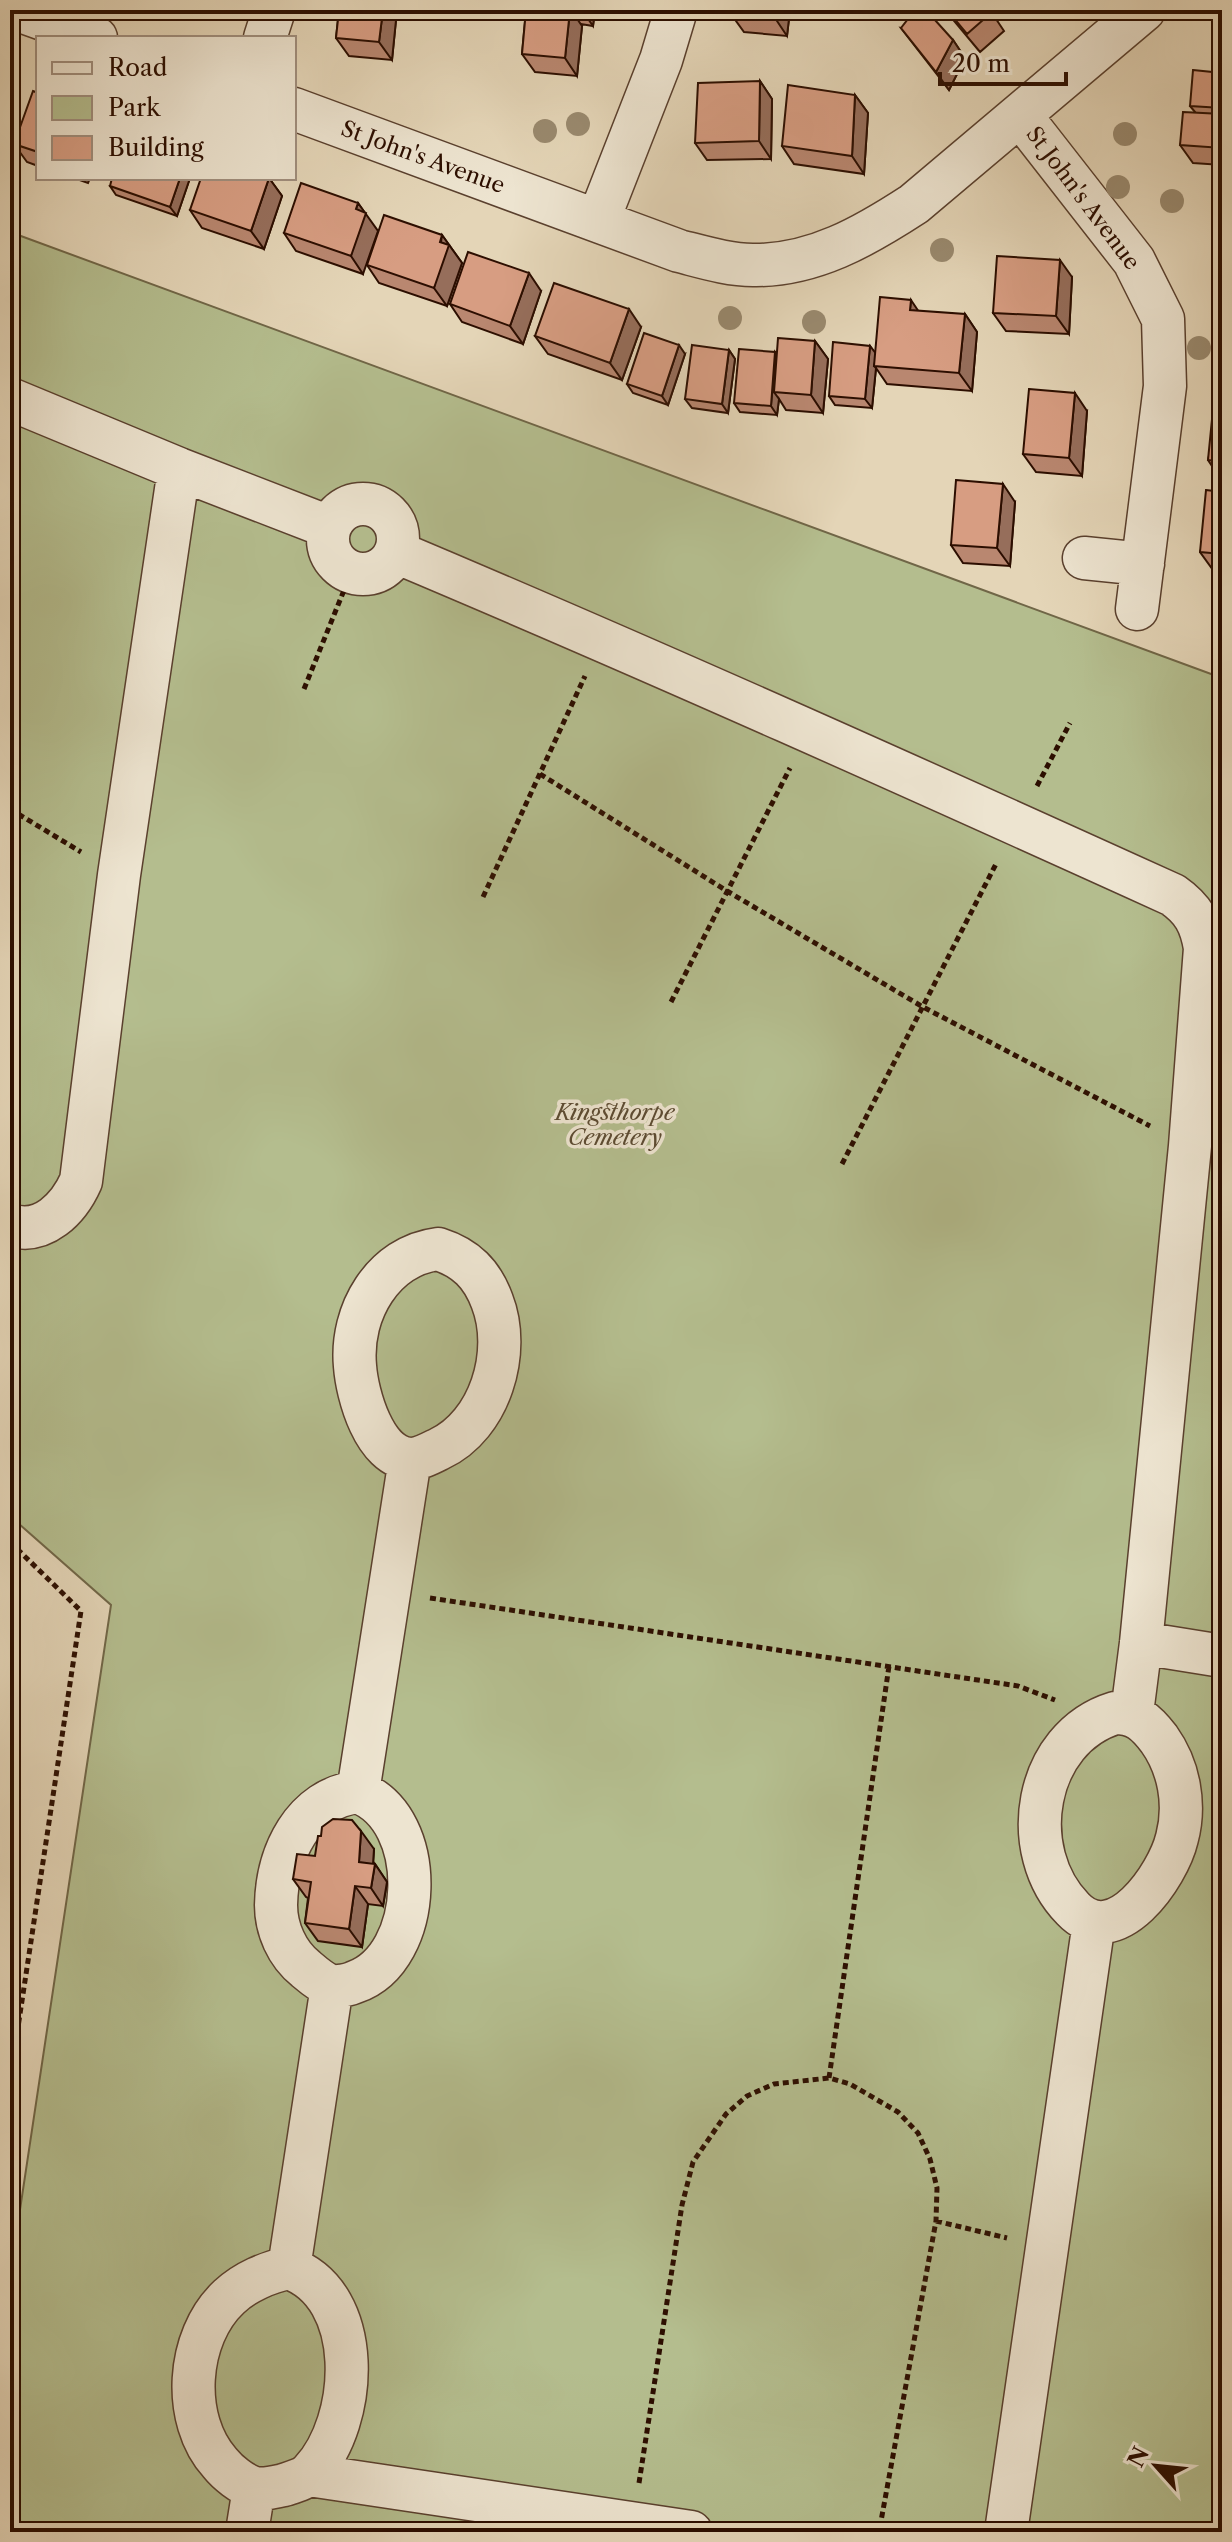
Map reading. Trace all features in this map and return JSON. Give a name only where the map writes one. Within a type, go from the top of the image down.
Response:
[{"type":"street","points":[[18,10],[90,36]]},
{"type":"street","points":[[266,36],[274,10]]},
{"type":"street","points":[[598,221],[661,60],[676,10]]},
{"type":"street","name":"St John's Avenue","points":[[296,110],[715,261],[751,265],[788,263],[836,249],[875,230],[914,204],[1144,10]]},
{"type":"street","name":"St John's Avenue","points":[[1020,115],[1134,261],[1163,319],[1165,386],[1137,609]]},
{"type":"street","points":[[10,399],[329,527]]},
{"type":"street","points":[[10,1225],[32,1227],[50,1220],[74,1196],[81,1181],[119,875],[179,469]]},
{"type":"street","points":[[369,504],[390,516],[396,527],[396,552],[382,569],[372,574],[351,573],[341,568],[328,549],[329,527],[335,516],[345,508],[369,504]]},
{"type":"street","points":[[396,552],[603,639],[1017,823],[1173,895],[1186,904],[1196,917],[1205,948],[1190,1146],[1141,1643],[1116,1715]]},
{"type":"street","points":[[1084,558],[1143,564]]},
{"type":"street","points":[[438,1249],[466,1261],[480,1276],[488,1291],[499,1330],[497,1371],[473,1421],[449,1444],[410,1459],[398,1455],[380,1439],[365,1411],[356,1379],[356,1341],[366,1305],[387,1272],[410,1256],[438,1249]]},
{"type":"street","points":[[358,1792],[410,1459]]},
{"type":"street","points":[[1141,1643],[1222,1656]]},
{"type":"street","points":[[1116,1715],[1151,1728],[1171,1757],[1181,1800],[1178,1837],[1170,1860],[1140,1902],[1120,1916],[1094,1922],[1077,1914],[1063,1900],[1050,1877],[1041,1850],[1040,1821],[1049,1775],[1059,1754],[1076,1733],[1116,1715]]},
{"type":"street","points":[[358,1792],[380,1804],[398,1827],[409,1860],[406,1903],[394,1951],[381,1968],[365,1979],[332,1986],[299,1964],[287,1948],[278,1926],[276,1904],[279,1879],[284,1856],[302,1824],[333,1798],[358,1792]]},
{"type":"street","points":[[1006,2532],[1094,1922]]},
{"type":"street","points":[[289,2268],[332,1986]]},
{"type":"street","points":[[309,2475],[333,2435],[343,2402],[348,2367],[341,2329],[326,2297],[318,2285],[304,2274],[289,2268],[259,2278],[227,2299],[205,2334],[195,2375],[193,2396],[201,2435],[224,2467],[254,2488],[271,2488],[309,2475],[691,2532]]},
{"type":"street","points":[[247,2532],[254,2488]]},
{"type":"path","points":[[304,689],[351,573]]},
{"type":"path","points":[[483,897],[603,639]]},
{"type":"path","points":[[842,1164],[1070,723]]},
{"type":"path","points":[[671,1002],[809,731]]},
{"type":"path","points":[[540,774],[727,891],[923,1007],[1190,1146]]},
{"type":"path","points":[[10,809],[119,875]]},
{"type":"path","points":[[10,1542],[81,1611],[10,2080]]},
{"type":"path","points":[[389,1591],[1018,1686],[1116,1715]]},
{"type":"path","points":[[829,2078],[889,1666]]},
{"type":"path","points":[[633,2523],[682,2205],[693,2162],[726,2114],[747,2096],[774,2084],[829,2078],[870,2094],[898,2112],[918,2133],[930,2159],[937,2188],[936,2221],[879,2532]]},
{"type":"path","points":[[936,2221],[1047,2247]]},
{"type":"green space","name":"Kingsthorpe Cemetery","points":[[10,232],[1222,678],[1222,2532],[10,2532],[10,2276],[111,1605],[10,1516]]},
{"type":"building","points":[[339,10],[383,10],[379,42],[336,38]]},
{"type":"building","points":[[526,10],[570,10],[565,58],[522,54]]},
{"type":"building","points":[[732,10],[775,10],[775,18],[731,14]]},
{"type":"building","points":[[915,10],[926,10],[953,40],[936,72],[901,28]]},
{"type":"building","points":[[947,10],[990,10],[991,13],[967,34]]},
{"type":"building","points":[[1193,70],[1222,73],[1222,108],[1190,106]]},
{"type":"building","points":[[760,81],[759,141],[695,143],[698,83]]},
{"type":"building","points":[[788,85],[855,95],[852,156],[782,146]]},
{"type":"building","points":[[33,91],[36,92],[36,151],[14,144]]},
{"type":"building","points":[[1183,112],[1222,114],[1222,148],[1180,145]]},
{"type":"building","points":[[112,180],[179,180],[170,207],[110,186]]},
{"type":"building","points":[[200,180],[268,180],[251,231],[190,210]]},
{"type":"building","points":[[301,183],[358,203],[356,209],[366,213],[351,256],[284,233]]},
{"type":"building","points":[[384,215],[442,235],[440,242],[449,245],[434,288],[367,265]]},
{"type":"building","points":[[468,252],[529,273],[510,326],[450,304]]},
{"type":"building","points":[[997,256],[1060,260],[1056,316],[993,313]]},
{"type":"building","points":[[554,283],[629,309],[610,363],[535,336]]},
{"type":"building","points":[[880,297],[911,300],[910,310],[965,314],[959,373],[874,366]]},
{"type":"building","points":[[644,333],[679,345],[662,396],[627,384]]},
{"type":"building","points":[[778,338],[815,341],[811,395],[774,392]]},
{"type":"building","points":[[833,342],[870,346],[865,399],[829,396]]},
{"type":"building","points":[[692,345],[729,350],[722,404],[685,399]]},
{"type":"building","points":[[739,349],[775,352],[771,406],[734,403]]},
{"type":"building","points":[[1029,389],[1075,393],[1069,458],[1023,454]]},
{"type":"building","points":[[1214,399],[1222,400],[1222,462],[1208,460]]},
{"type":"building","points":[[956,480],[1003,484],[997,548],[951,545]]},
{"type":"building","points":[[1206,490],[1222,492],[1222,554],[1200,552]]},
{"type":"building","points":[[333,1819],[352,1820],[361,1831],[359,1862],[375,1864],[371,1888],[355,1886],[349,1929],[305,1923],[311,1882],[293,1879],[297,1854],[315,1856],[322,1827]]}]
